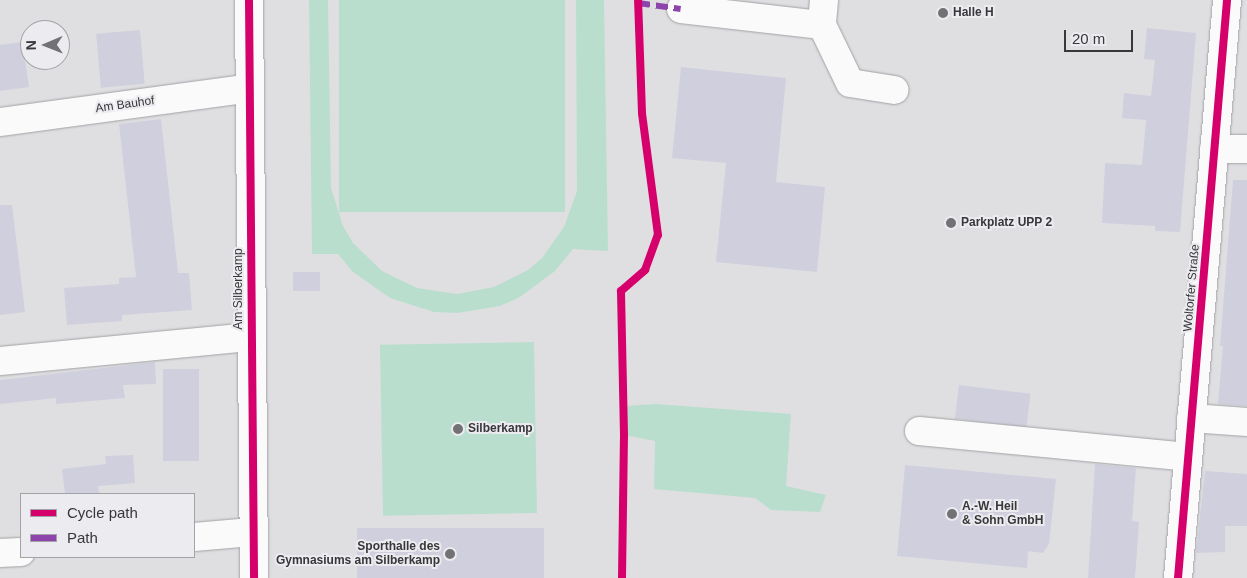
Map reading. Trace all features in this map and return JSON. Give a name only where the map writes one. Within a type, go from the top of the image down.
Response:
[{"type":"street","name":"Am Silberkamp","points":[[249,0],[250,337],[254,578]]},
{"type":"street","name":"Woltorfer Straße","points":[[1178,578],[1227,0]]},
{"type":"street","points":[[681,9],[823,12],[850,83],[894,90]]},
{"type":"street","name":"Am Bauhof","points":[[0,122],[250,88]]},
{"type":"street","points":[[1214,149],[1247,149]]},
{"type":"street","points":[[0,362],[250,337]]},
{"type":"street","points":[[1192,418],[1247,422]]},
{"type":"street","points":[[919,431],[1188,457]]},
{"type":"street","points":[[195,537],[252,532]]},
{"type":"street","points":[[0,553],[20,552]]},
{"type":"green space","points":[[309,0],[328,0],[331,188],[343,226],[353,243],[382,271],[417,288],[457,294],[494,287],[528,270],[542,258],[564,227],[577,191],[576,0],[604,0],[608,251],[573,249],[555,271],[520,297],[500,306],[457,313],[434,312],[390,298],[353,272],[338,254],[312,254]]},
{"type":"green space","points":[[339,0],[565,0],[565,212],[339,212]]},
{"type":"green space","name":"Silberkamp","points":[[534,342],[537,513],[383,516],[380,345]]},
{"type":"green space","points":[[656,404],[791,414],[786,486],[826,495],[820,512],[771,510],[755,498],[654,489],[655,441],[624,435],[624,406]]},
{"type":"building","points":[[1147,28],[1196,33],[1180,232],[1155,231],[1155,226],[1102,223],[1105,163],[1142,165],[1146,120],[1122,118],[1124,93],[1151,96],[1155,60],[1144,59]]},
{"type":"building","points":[[140,30],[145,84],[101,88],[96,34]]},
{"type":"building","points":[[20,42],[20,70],[26,70],[29,87],[0,91],[0,45]]},
{"type":"building","points":[[681,67],[786,78],[776,182],[825,187],[817,272],[716,262],[726,163],[672,158]]},
{"type":"building","points":[[161,119],[178,273],[189,273],[192,310],[122,315],[122,321],[67,325],[64,288],[119,284],[119,278],[136,277],[119,124]]},
{"type":"building","points":[[1233,180],[1247,180],[1247,406],[1218,404],[1223,346],[1220,346]]},
{"type":"building","points":[[0,205],[12,205],[25,312],[0,315]]},
{"type":"building","points":[[293,272],[320,272],[320,291],[293,291]]},
{"type":"building","points":[[155,362],[156,384],[123,385],[125,398],[56,404],[56,398],[0,404],[0,380]]},
{"type":"building","points":[[163,369],[199,369],[199,461],[163,461]]},
{"type":"building","points":[[959,385],[1030,394],[1026,428],[955,419]]},
{"type":"building","points":[[133,455],[135,483],[98,486],[99,493],[65,493],[62,469],[106,464],[105,456]]},
{"type":"building","points":[[1095,464],[1136,468],[1132,521],[1139,522],[1135,578],[1088,578]]},
{"type":"building","points":[[905,465],[1056,479],[1049,544],[1043,553],[1028,551],[1027,568],[897,556]]},
{"type":"building","points":[[1205,471],[1247,474],[1247,526],[1225,526],[1225,552],[1196,553]]},
{"type":"building","name":"Sporthalle des Gymnasiums am Silberkamp","points":[[357,528],[544,528],[544,578],[357,578]]},
{"type":"marked path","points":[[638,3],[681,9]]},
{"type":"cycle path","points":[[249,0],[254,578]]},
{"type":"cycle path","points":[[622,578],[624,435],[621,291],[645,270],[658,235],[642,113],[638,0]]},
{"type":"cycle path","points":[[1178,578],[1227,0]]},
{"type":"place","name":"Halle H","points":[[943,13]]},
{"type":"place","name":"Parkplatz UPP 2","points":[[951,223]]},
{"type":"place","name":"Silberkamp","points":[[458,429]]},
{"type":"place","name":"A.-W. Heil & Sohn GmbH","points":[[952,514]]},
{"type":"place","name":"Sporthalle des Gymnasiums am Silberkamp","points":[[450,554]]}]
